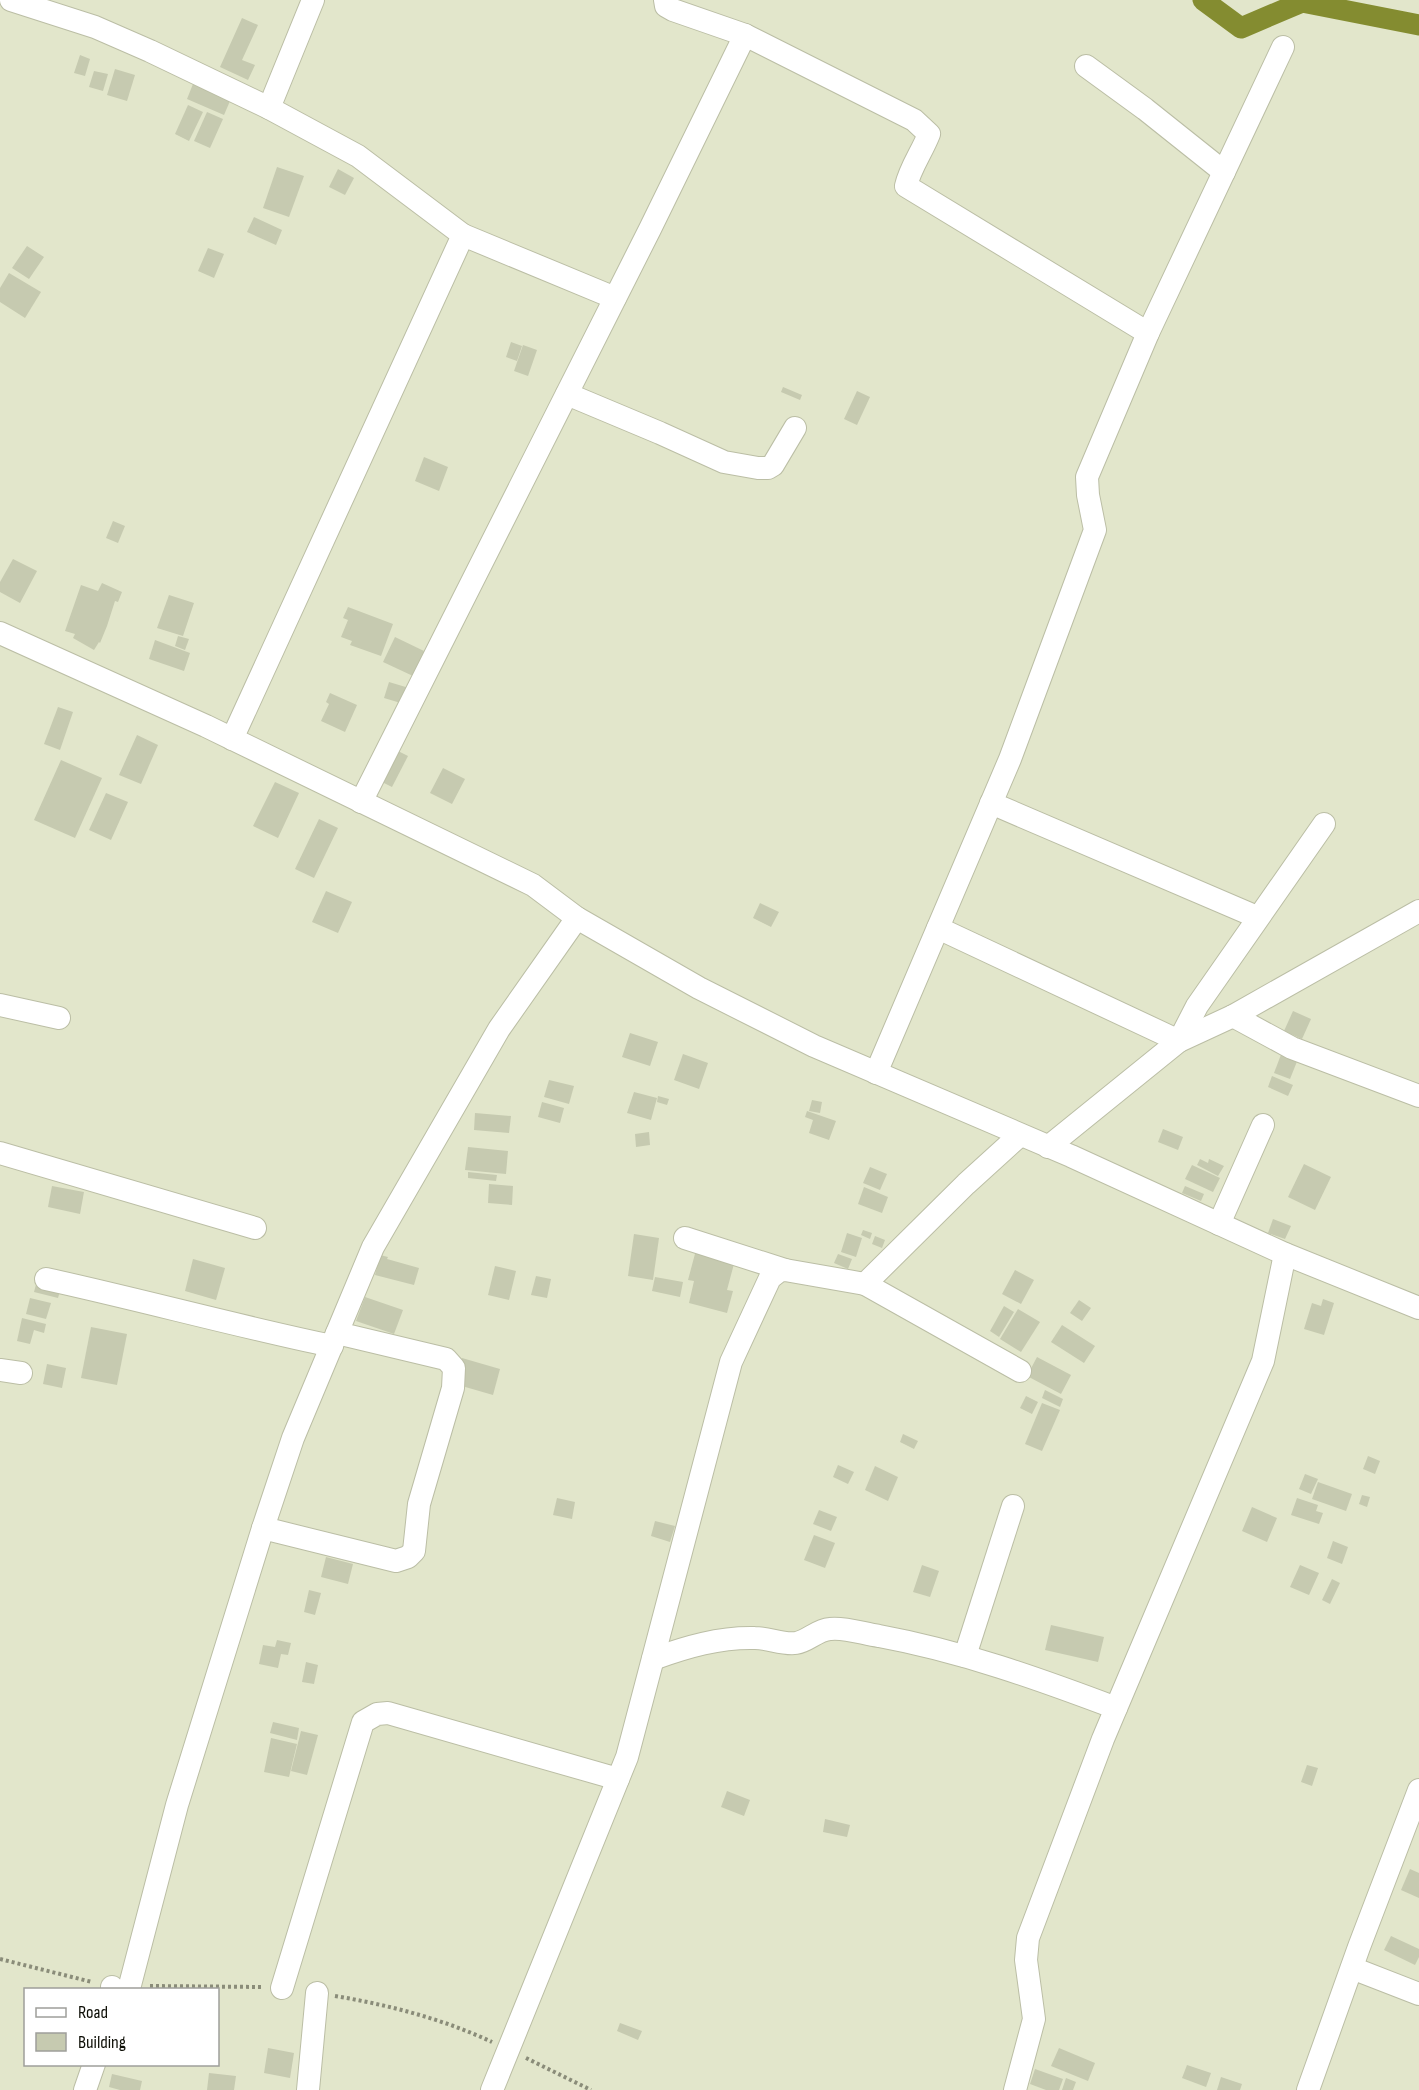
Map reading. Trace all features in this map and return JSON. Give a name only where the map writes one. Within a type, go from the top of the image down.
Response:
[{"type":"street","points":[[11,0],[95,27],[269,108],[358,156],[464,235],[615,298]]},
{"type":"street","points":[[269,108],[313,0]]},
{"type":"street","points":[[665,0],[666,6],[673,10],[745,35],[914,120],[929,134],[908,176],[906,186],[1148,333]]},
{"type":"street","points":[[361,802],[745,35]]},
{"type":"street","points":[[876,1073],[1010,759],[1095,530],[1087,477],[1148,333],[1283,47]]},
{"type":"street","points":[[1086,66],[1145,109],[1224,172]]},
{"type":"street","points":[[232,739],[464,235]]},
{"type":"street","points":[[567,394],[723,462],[743,467],[768,468],[773,465],[795,428]]},
{"type":"street","points":[[0,633],[232,739],[533,885],[577,918],[699,988],[814,1046],[1048,1147],[1285,1254],[1419,1308]]},
{"type":"street","points":[[991,803],[1257,916]]},
{"type":"street","points":[[1179,1041],[1197,1006],[1257,916],[1323,824]]},
{"type":"street","points":[[1048,1147],[1179,1041],[1233,1016],[1419,911]]},
{"type":"street","points":[[118,1987],[293,1438],[373,1247],[493,1039],[577,918]]},
{"type":"street","points":[[938,928],[1179,1041]]},
{"type":"street","points":[[0,1005],[59,1018]]},
{"type":"street","points":[[1233,1016],[1292,1048],[1419,1096]]},
{"type":"street","points":[[1219,1224],[1263,1125]]},
{"type":"street","points":[[866,1284],[966,1184],[1020,1135]]},
{"type":"street","points":[[0,1153],[255,1228]]},
{"type":"street","points":[[685,1238],[785,1270],[866,1284],[1020,1371]]},
{"type":"street","points":[[1015,2090],[1034,2019],[1026,1960],[1028,1938],[1116,1708],[1263,1361],[1285,1254]]},
{"type":"street","points":[[492,2090],[627,1757],[731,1362],[770,1278],[785,1270]]},
{"type":"street","points":[[46,1279],[134,1298],[258,1330],[378,1344],[435,1356],[451,1362],[454,1368],[453,1388],[419,1504],[414,1551],[408,1557],[396,1561],[263,1528]]},
{"type":"street","points":[[965,1656],[1013,1506]]},
{"type":"street","points":[[653,1659],[688,1647],[740,1638],[758,1637],[796,1643],[830,1629],[902,1640],[965,1656],[1031,1676],[1116,1708]]},
{"type":"street","points":[[282,1988],[363,1722],[370,1717],[388,1713],[618,1779]]},
{"type":"street","points":[[1308,2090],[1419,1790]]},
{"type":"street","points":[[1352,1968],[1419,1994]]},
{"type":"street","points":[[308,2090],[317,1993]]},
{"type":"street","points":[[85,2090],[93,2066]]},
{"type":"building","points":[[242,18],[258,25],[242,60],[255,65],[248,80],[220,67]]},
{"type":"building","points":[[80,55],[90,59],[85,76],[74,73]]},
{"type":"building","points":[[115,69],[135,75],[127,101],[107,95]]},
{"type":"building","points":[[94,71],[108,74],[103,91],[89,87]]},
{"type":"building","points":[[193,84],[230,101],[224,115],[187,99]]},
{"type":"building","points":[[188,105],[203,112],[189,141],[175,134]]},
{"type":"building","points":[[207,112],[223,119],[210,148],[194,141]]},
{"type":"building","points":[[277,167],[304,176],[289,217],[263,208]]},
{"type":"building","points":[[338,169],[354,178],[345,195],[329,187]]},
{"type":"building","points":[[254,217],[282,230],[276,245],[247,232]]},
{"type":"building","points":[[27,246],[44,257],[29,279],[12,268]]},
{"type":"building","points":[[208,248],[224,254],[214,278],[198,271]]},
{"type":"building","points":[[9,273],[41,292],[25,318],[0,302],[0,288]]},
{"type":"building","points":[[511,342],[522,346],[517,361],[506,357]]},
{"type":"building","points":[[523,345],[537,350],[528,376],[514,371]]},
{"type":"building","points":[[783,387],[802,395],[800,400],[781,392]]},
{"type":"building","points":[[857,391],[870,397],[857,425],[844,419]]},
{"type":"building","points":[[424,457],[448,467],[439,491],[415,481]]},
{"type":"building","points":[[113,521],[125,526],[118,543],[106,538]]},
{"type":"building","points":[[13,559],[37,571],[20,603],[0,592],[0,582]]},
{"type":"building","points":[[102,583],[122,592],[118,602],[115,601],[100,643],[94,650],[73,638],[75,634],[65,631],[81,585],[98,591]]},
{"type":"building","points":[[169,595],[194,603],[183,636],[157,628]]},
{"type":"building","points":[[348,607],[393,624],[381,656],[350,645],[352,641],[341,637],[348,620],[343,618]]},
{"type":"building","points":[[178,636],[189,639],[185,650],[175,646]]},
{"type":"building","points":[[395,637],[424,651],[413,676],[383,662]]},
{"type":"building","points":[[155,640],[190,653],[184,671],[149,659]]},
{"type":"building","points":[[389,682],[409,688],[404,704],[384,698]]},
{"type":"building","points":[[330,693],[357,705],[345,732],[321,721],[329,704],[326,702]]},
{"type":"building","points":[[58,707],[73,712],[60,750],[44,744]]},
{"type":"building","points":[[137,735],[158,745],[141,784],[119,775]]},
{"type":"building","points":[[394,749],[408,756],[392,787],[378,780]]},
{"type":"building","points":[[61,760],[102,778],[75,838],[34,820]]},
{"type":"building","points":[[443,768],[465,779],[452,804],[430,793]]},
{"type":"building","points":[[275,782],[299,793],[278,838],[253,826]]},
{"type":"building","points":[[106,793],[128,802],[111,840],[89,830]]},
{"type":"building","points":[[319,819],[338,828],[314,878],[295,869]]},
{"type":"building","points":[[326,891],[352,902],[338,933],[312,922]]},
{"type":"building","points":[[760,903],[779,912],[771,927],[753,918]]},
{"type":"building","points":[[1293,1011],[1311,1019],[1302,1039],[1284,1031]]},
{"type":"building","points":[[630,1033],[658,1042],[650,1066],[622,1057]]},
{"type":"building","points":[[1282,1052],[1298,1059],[1290,1079],[1274,1073]]},
{"type":"building","points":[[683,1054],[708,1063],[699,1089],[674,1080]]},
{"type":"building","points":[[1272,1076],[1293,1085],[1288,1096],[1268,1087]]},
{"type":"building","points":[[549,1080],[574,1086],[569,1104],[544,1097]]},
{"type":"building","points":[[634,1092],[657,1098],[651,1120],[627,1113]]},
{"type":"building","points":[[658,1096],[669,1099],[667,1105],[657,1102]]},
{"type":"building","points":[[812,1100],[822,1102],[820,1113],[809,1111]]},
{"type":"building","points":[[542,1102],[564,1108],[560,1123],[538,1117]]},
{"type":"building","points":[[807,1111],[836,1121],[829,1140],[809,1133],[813,1120],[805,1117]]},
{"type":"building","points":[[475,1113],[511,1116],[509,1133],[474,1130]]},
{"type":"building","points":[[1163,1129],[1183,1137],[1178,1150],[1158,1142]]},
{"type":"building","points":[[649,1132],[650,1145],[636,1147],[635,1134]]},
{"type":"building","points":[[468,1147],[508,1151],[506,1174],[465,1170]]},
{"type":"building","points":[[1200,1159],[1208,1163],[1209,1159],[1224,1166],[1218,1176],[1197,1165]]},
{"type":"building","points":[[1304,1164],[1331,1177],[1315,1210],[1288,1197]]},
{"type":"building","points":[[1192,1165],[1220,1178],[1213,1192],[1185,1179]]},
{"type":"building","points":[[870,1167],[887,1174],[880,1190],[863,1183]]},
{"type":"building","points":[[468,1172],[497,1175],[496,1181],[468,1178]]},
{"type":"building","points":[[489,1184],[513,1186],[512,1205],[488,1203]]},
{"type":"building","points":[[52,1186],[84,1192],[80,1214],[48,1207]]},
{"type":"building","points":[[1185,1186],[1204,1194],[1201,1201],[1182,1193]]},
{"type":"building","points":[[864,1187],[888,1197],[882,1213],[858,1204]]},
{"type":"building","points":[[1273,1219],[1291,1226],[1285,1239],[1268,1233]]},
{"type":"building","points":[[863,1230],[872,1233],[870,1239],[861,1235]]},
{"type":"building","points":[[847,1233],[862,1238],[856,1257],[841,1252]]},
{"type":"building","points":[[634,1234],[659,1238],[653,1280],[628,1276]]},
{"type":"building","points":[[875,1236],[885,1240],[882,1248],[872,1244]]},
{"type":"building","points":[[696,1250],[735,1260],[727,1290],[733,1291],[727,1313],[689,1303],[694,1281],[688,1280]]},
{"type":"building","points":[[838,1254],[852,1259],[848,1269],[834,1263]]},
{"type":"building","points":[[380,1255],[419,1268],[414,1285],[375,1275]]},
{"type":"building","points":[[193,1259],[225,1268],[216,1300],[185,1291]]},
{"type":"building","points":[[495,1266],[516,1271],[509,1300],[488,1295]]},
{"type":"building","points":[[1015,1270],[1034,1280],[1021,1304],[1002,1294]]},
{"type":"building","points":[[536,1276],[551,1279],[547,1298],[531,1295]]},
{"type":"building","points":[[38,1277],[62,1284],[58,1298],[34,1292]]},
{"type":"building","points":[[655,1277],[683,1282],[680,1297],[652,1291]]},
{"type":"building","points":[[365,1297],[403,1310],[394,1334],[356,1321]]},
{"type":"building","points":[[30,1298],[51,1303],[46,1319],[26,1314]]},
{"type":"building","points":[[1323,1299],[1334,1303],[1324,1335],[1304,1329],[1312,1303],[1321,1306]]},
{"type":"building","points":[[1079,1300],[1091,1308],[1082,1321],[1070,1313]]},
{"type":"building","points":[[1004,1306],[1014,1312],[999,1337],[990,1331]]},
{"type":"building","points":[[1018,1309],[1040,1322],[1021,1352],[1000,1339]]},
{"type":"building","points":[[22,1318],[46,1324],[44,1333],[34,1330],[30,1344],[17,1341]]},
{"type":"building","points":[[1062,1325],[1095,1346],[1084,1363],[1051,1342]]},
{"type":"building","points":[[91,1327],[127,1334],[117,1385],[81,1378]]},
{"type":"building","points":[[1037,1357],[1071,1375],[1061,1394],[1027,1376]]},
{"type":"building","points":[[462,1358],[500,1369],[493,1395],[455,1384]]},
{"type":"building","points":[[47,1364],[66,1368],[62,1388],[43,1384]]},
{"type":"building","points":[[1045,1390],[1063,1399],[1060,1407],[1042,1398]]},
{"type":"building","points":[[1026,1396],[1038,1402],[1032,1414],[1020,1408]]},
{"type":"building","points":[[1042,1403],[1060,1410],[1042,1451],[1025,1444]]},
{"type":"building","points":[[903,1434],[918,1441],[914,1449],[900,1442]]},
{"type":"building","points":[[1368,1456],[1380,1461],[1375,1474],[1363,1469]]},
{"type":"building","points":[[838,1465],[854,1472],[848,1484],[833,1477]]},
{"type":"building","points":[[875,1466],[898,1477],[888,1501],[865,1490]]},
{"type":"building","points":[[1305,1474],[1318,1479],[1311,1494],[1299,1489]]},
{"type":"building","points":[[1318,1482],[1352,1494],[1346,1511],[1312,1499]]},
{"type":"building","points":[[1362,1495],[1370,1497],[1367,1507],[1359,1504]]},
{"type":"building","points":[[557,1498],[575,1502],[572,1519],[553,1515]]},
{"type":"building","points":[[1297,1498],[1318,1505],[1316,1511],[1323,1513],[1319,1524],[1291,1515]]},
{"type":"building","points":[[1252,1507],[1277,1518],[1267,1542],[1242,1531]]},
{"type":"building","points":[[819,1510],[837,1517],[831,1531],[813,1524]]},
{"type":"building","points":[[655,1521],[675,1526],[670,1542],[651,1536]]},
{"type":"building","points":[[814,1535],[835,1543],[825,1568],[804,1560]]},
{"type":"building","points":[[1333,1541],[1348,1547],[1342,1564],[1327,1558]]},
{"type":"building","points":[[326,1557],[353,1564],[348,1584],[321,1577]]},
{"type":"building","points":[[922,1565],[939,1571],[930,1597],[913,1592]]},
{"type":"building","points":[[1300,1565],[1319,1573],[1309,1595],[1290,1587]]},
{"type":"building","points":[[1332,1579],[1340,1583],[1330,1604],[1322,1600]]},
{"type":"building","points":[[309,1590],[321,1593],[315,1615],[304,1612]]},
{"type":"building","points":[[1051,1625],[1104,1637],[1098,1662],[1045,1650]]},
{"type":"building","points":[[277,1640],[291,1643],[288,1655],[281,1654],[278,1668],[259,1664],[263,1645],[275,1647]]},
{"type":"building","points":[[306,1662],[318,1665],[314,1684],[302,1682]]},
{"type":"building","points":[[273,1722],[299,1728],[297,1740],[270,1733]]},
{"type":"building","points":[[301,1731],[318,1735],[307,1775],[291,1771]]},
{"type":"building","points":[[271,1738],[297,1744],[289,1777],[264,1772]]},
{"type":"building","points":[[1307,1765],[1318,1768],[1312,1786],[1301,1782]]},
{"type":"building","points":[[727,1791],[750,1800],[744,1816],[721,1807]]},
{"type":"building","points":[[825,1819],[850,1825],[847,1837],[823,1832]]},
{"type":"building","points":[[1410,1869],[1419,1873],[1419,1898],[1401,1890]]},
{"type":"building","points":[[1391,1936],[1419,1949],[1419,1957],[1415,1965],[1384,1950]]},
{"type":"building","points":[[620,2023],[642,2031],[638,2040],[617,2031]]},
{"type":"building","points":[[268,2048],[294,2053],[290,2078],[264,2073]]},
{"type":"building","points":[[1059,2048],[1095,2063],[1088,2081],[1051,2066]]},
{"type":"building","points":[[1187,2065],[1211,2073],[1206,2087],[1182,2078]]},
{"type":"building","points":[[1035,2069],[1063,2079],[1059,2090],[1046,2090],[1030,2084]]},
{"type":"building","points":[[209,2073],[236,2076],[234,2090],[207,2090]]},
{"type":"building","points":[[112,2074],[142,2081],[140,2090],[120,2090],[109,2087]]},
{"type":"building","points":[[1221,2077],[1242,2084],[1240,2090],[1217,2090]]},
{"type":"building","points":[[1066,2078],[1076,2082],[1073,2090],[1062,2090]]},
{"type":"waterway","points":[[1203,0],[1241,28],[1302,2],[1419,25]]}]
